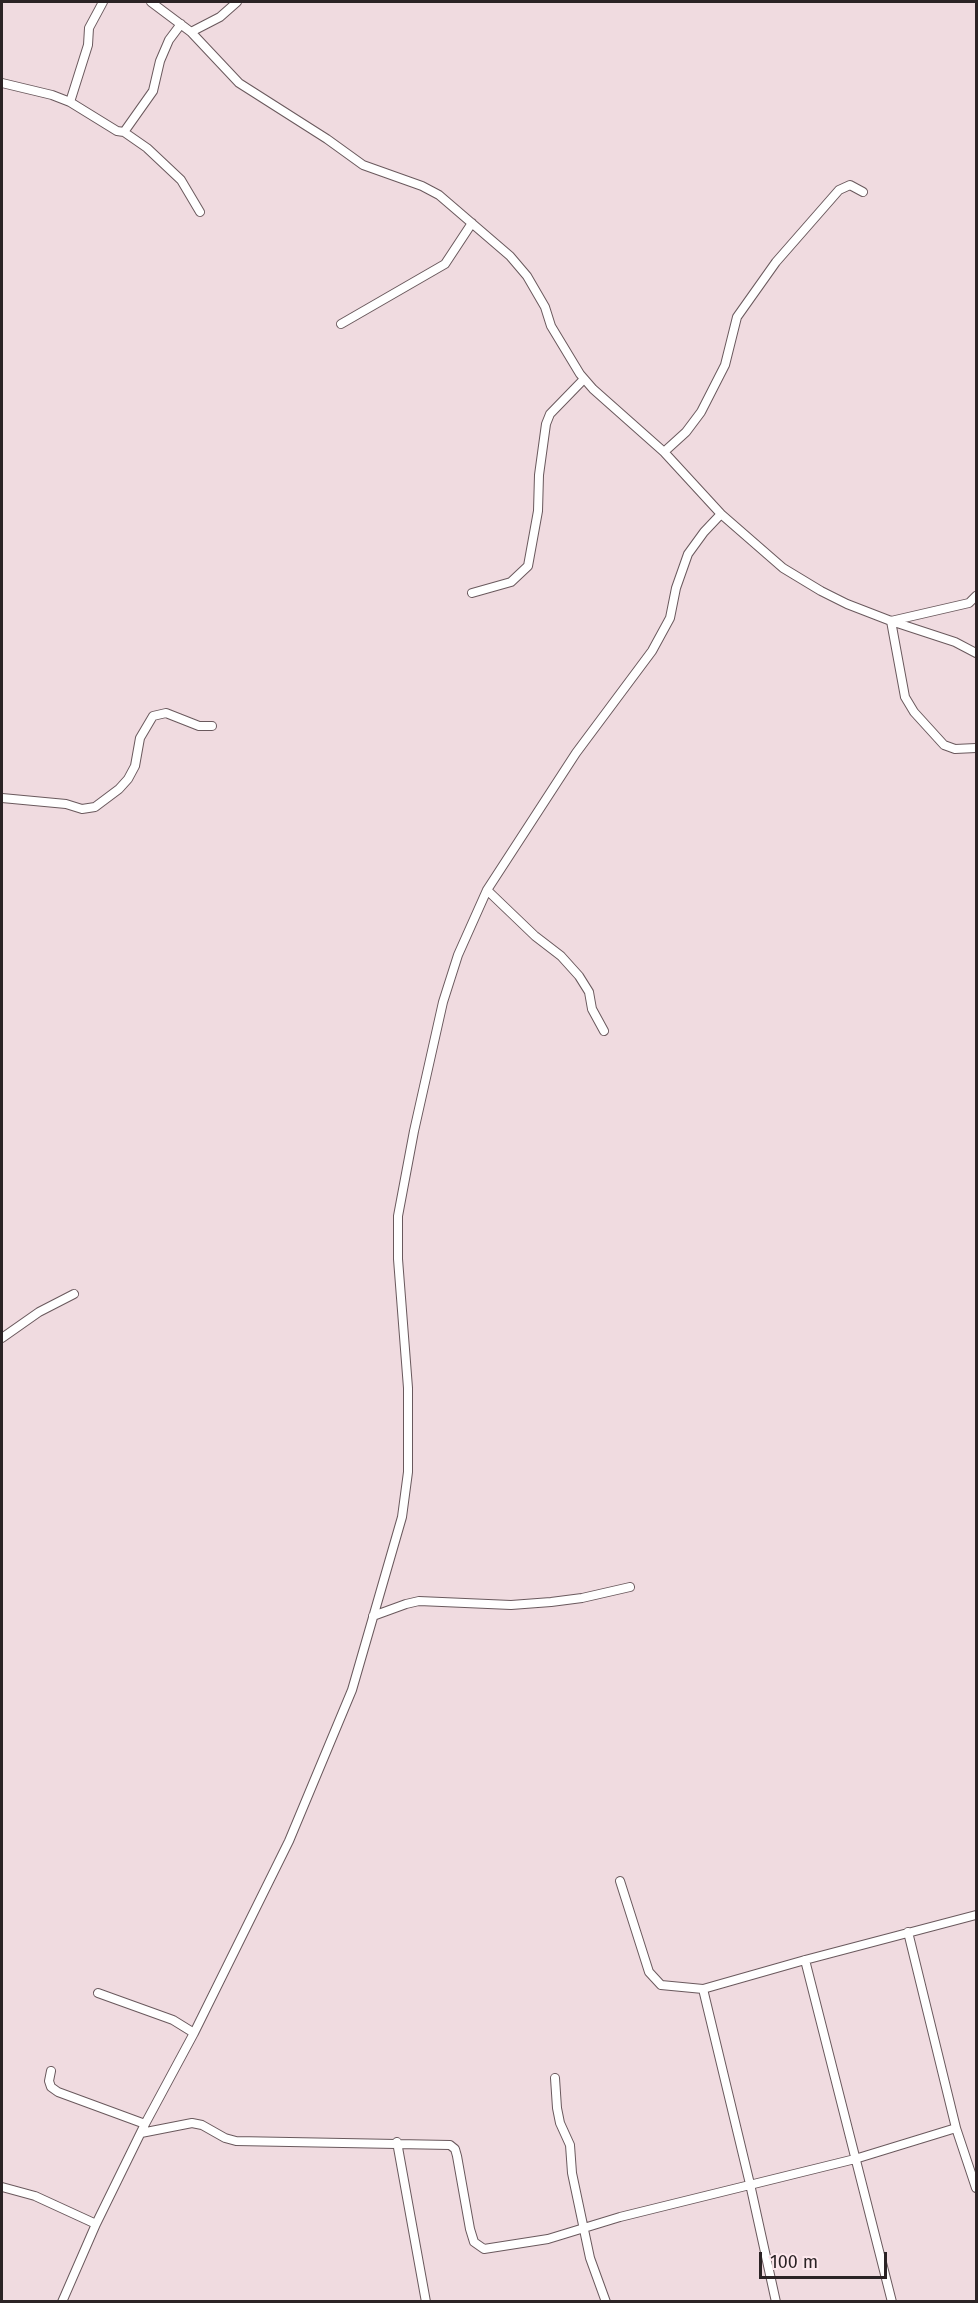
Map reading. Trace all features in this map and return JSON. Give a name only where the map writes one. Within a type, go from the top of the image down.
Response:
[{"type":"street","points":[[70,102],[88,45],[89,28],[103,2]]},
{"type":"street","points":[[151,2],[191,32],[239,83],[327,139],[363,165],[422,186],[439,195],[510,256],[527,276],[545,307],[551,326],[584,379],[664,452],[722,514],[792,574],[847,604],[955,642],[976,652]]},
{"type":"street","points":[[191,32],[220,17],[237,2]]},
{"type":"street","points":[[124,132],[153,91],[160,61],[169,40],[181,24]]},
{"type":"street","points":[[2,83],[52,94],[70,102],[117,131],[124,132],[147,147],[182,180],[200,212]]},
{"type":"street","points":[[664,452],[686,432],[701,412],[725,365],[737,317],[776,262],[839,190],[850,185],[863,192]]},
{"type":"street","points":[[341,324],[445,264],[472,223]]},
{"type":"street","points":[[472,593],[511,582],[528,566],[538,511],[539,475],[546,424],[550,414],[584,379]]},
{"type":"street","points":[[62,2301],[96,2224],[145,2124],[194,2033],[289,1841],[352,1689],[374,1616],[382,1580],[402,1517],[408,1472],[408,1388],[398,1259],[398,1216],[414,1131],[443,1002],[458,955],[487,890],[576,753],[652,651],[670,618],[676,588],[688,554],[704,532],[722,514]]},
{"type":"street","points":[[891,621],[969,603],[976,596]]},
{"type":"street","points":[[891,621],[905,697],[914,712],[944,745],[955,749],[976,748]]},
{"type":"street","points":[[2,798],[66,804],[82,808],[95,807],[119,789],[128,779],[135,766],[141,738],[153,716],[166,713],[199,726],[212,726]]},
{"type":"street","points":[[487,890],[535,936],[561,956],[579,976],[589,992],[592,1009],[604,1031]]},
{"type":"street","points":[[2,1338],[39,1312],[74,1294]]},
{"type":"street","points":[[374,1616],[419,1601],[511,1605],[582,1598],[630,1587]]},
{"type":"street","points":[[620,1881],[649,1972],[661,1985],[703,1989],[976,1915]]},
{"type":"street","points":[[908,1932],[956,2128],[975,2173],[976,2188]]},
{"type":"street","points":[[805,1960],[892,2301]]},
{"type":"street","points":[[703,1989],[776,2301]]},
{"type":"street","points":[[98,1993],[173,2020],[194,2033]]},
{"type":"street","points":[[51,2071],[49,2081],[51,2087],[58,2092],[145,2124]]},
{"type":"street","points":[[555,2078],[557,2108],[560,2123],[570,2145],[572,2174],[590,2258],[606,2301]]},
{"type":"street","points":[[141,2133],[192,2123],[202,2125],[225,2138],[236,2141],[264,2143],[397,2142],[450,2145],[455,2149],[474,2242],[484,2249],[524,2244],[585,2229],[620,2217],[855,2159],[956,2128]]},
{"type":"street","points":[[397,2142],[426,2301]]},
{"type":"street","points":[[2,2187],[34,2196],[96,2224]]}]
